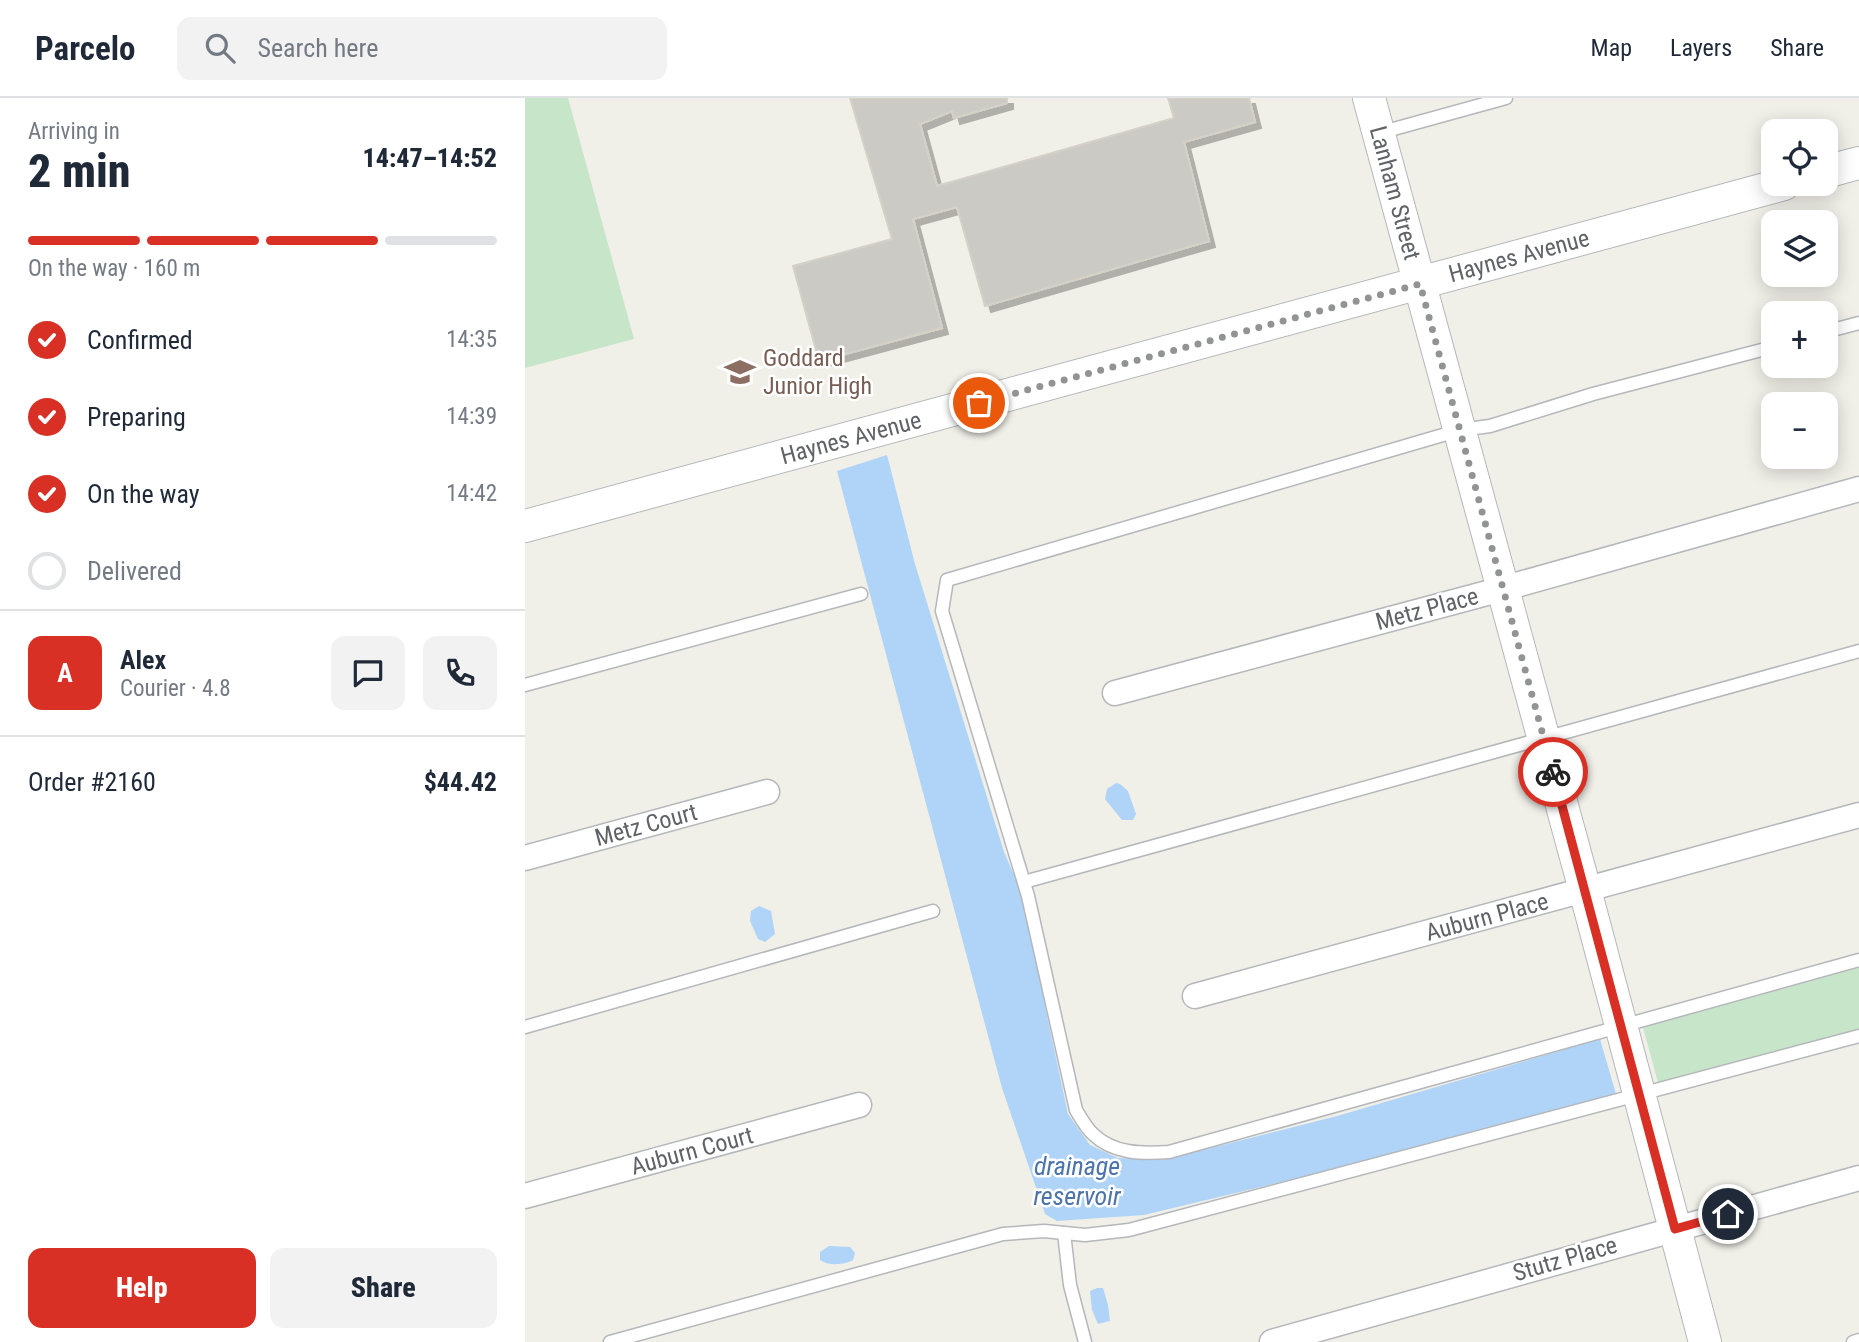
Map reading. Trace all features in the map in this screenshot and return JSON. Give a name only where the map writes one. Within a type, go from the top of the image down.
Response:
[{"type":"street","name":"Lanham Street","points":[[1369,98],[1705,1342]]},
{"type":"street","points":[[1838,169],[1859,163]]},
{"type":"street","name":"Haynes Avenue","points":[[525,526],[1761,190]]},
{"type":"street","name":"Metz Place","points":[[1115,693],[1859,489]]},
{"type":"street","name":"Metz Court","points":[[525,858],[767,792]]},
{"type":"street","name":"Auburn Place","points":[[1195,996],[1859,815]]},
{"type":"street","name":"Auburn Court","points":[[525,1196],[859,1105]]},
{"type":"street","name":"Stutz Place","points":[[1272,1342],[1859,1178]]},
{"type":"lane","points":[[1379,134],[1506,98]]},
{"type":"lane","points":[[1838,329],[1859,323]]},
{"type":"lane","points":[[1761,350],[1593,394],[1490,426],[1460,430],[947,580],[942,611],[1024,881],[1076,1110],[1093,1135],[1117,1149],[1143,1154],[1169,1152],[1859,960]]},
{"type":"lane","points":[[525,685],[861,594]]},
{"type":"lane","points":[[1024,881],[1859,651]]},
{"type":"lane","points":[[525,1027],[933,911]]},
{"type":"lane","points":[[610,1342],[1003,1234],[1044,1231],[1085,1235],[1129,1230],[1859,1036]]},
{"type":"lane","points":[[1064,1233],[1070,1285],[1085,1342]]},
{"type":"lane","points":[[1853,1342],[1859,1340]]},
{"type":"green space","points":[[525,98],[568,98],[634,339],[525,368]]},
{"type":"green space","points":[[1859,960],[1859,1036],[1660,1090],[1641,1020]]},
{"type":"water","name":"drainage reservoir","points":[[887,455],[915,564],[1004,852],[1033,918],[1045,1006],[1068,1114],[1090,1145],[1118,1158],[1163,1160],[1337,1116],[1600,1039],[1618,1101],[1144,1215],[1057,1221],[1045,1214],[1002,1088],[837,471]]},
{"type":"water","points":[[1116,783],[1128,791],[1136,814],[1133,820],[1122,820],[1105,799],[1107,789]]},
{"type":"water","points":[[759,906],[771,911],[775,934],[765,942],[758,939],[750,921],[751,911]]},
{"type":"water","points":[[829,1246],[850,1247],[855,1253],[853,1260],[837,1264],[820,1260],[820,1252]]},
{"type":"water","points":[[1103,1288],[1110,1321],[1098,1324],[1092,1310],[1090,1291]]},
{"type":"building","points":[[850,98],[1007,98],[1007,103],[954,118],[952,111],[920,124],[937,186],[1174,118],[1168,98],[1249,98],[1255,122],[1184,142],[1209,241],[985,306],[957,207],[913,219],[942,328],[819,361],[793,266],[892,239]]},
{"type":"way so far","points":[[979,403],[1420,284],[1553,772]]},
{"type":"place","name":"Goddard Junior High","points":[[740,372]]},
{"type":"route","points":[[1553,772],[1675,1229],[1728,1214]]}]
